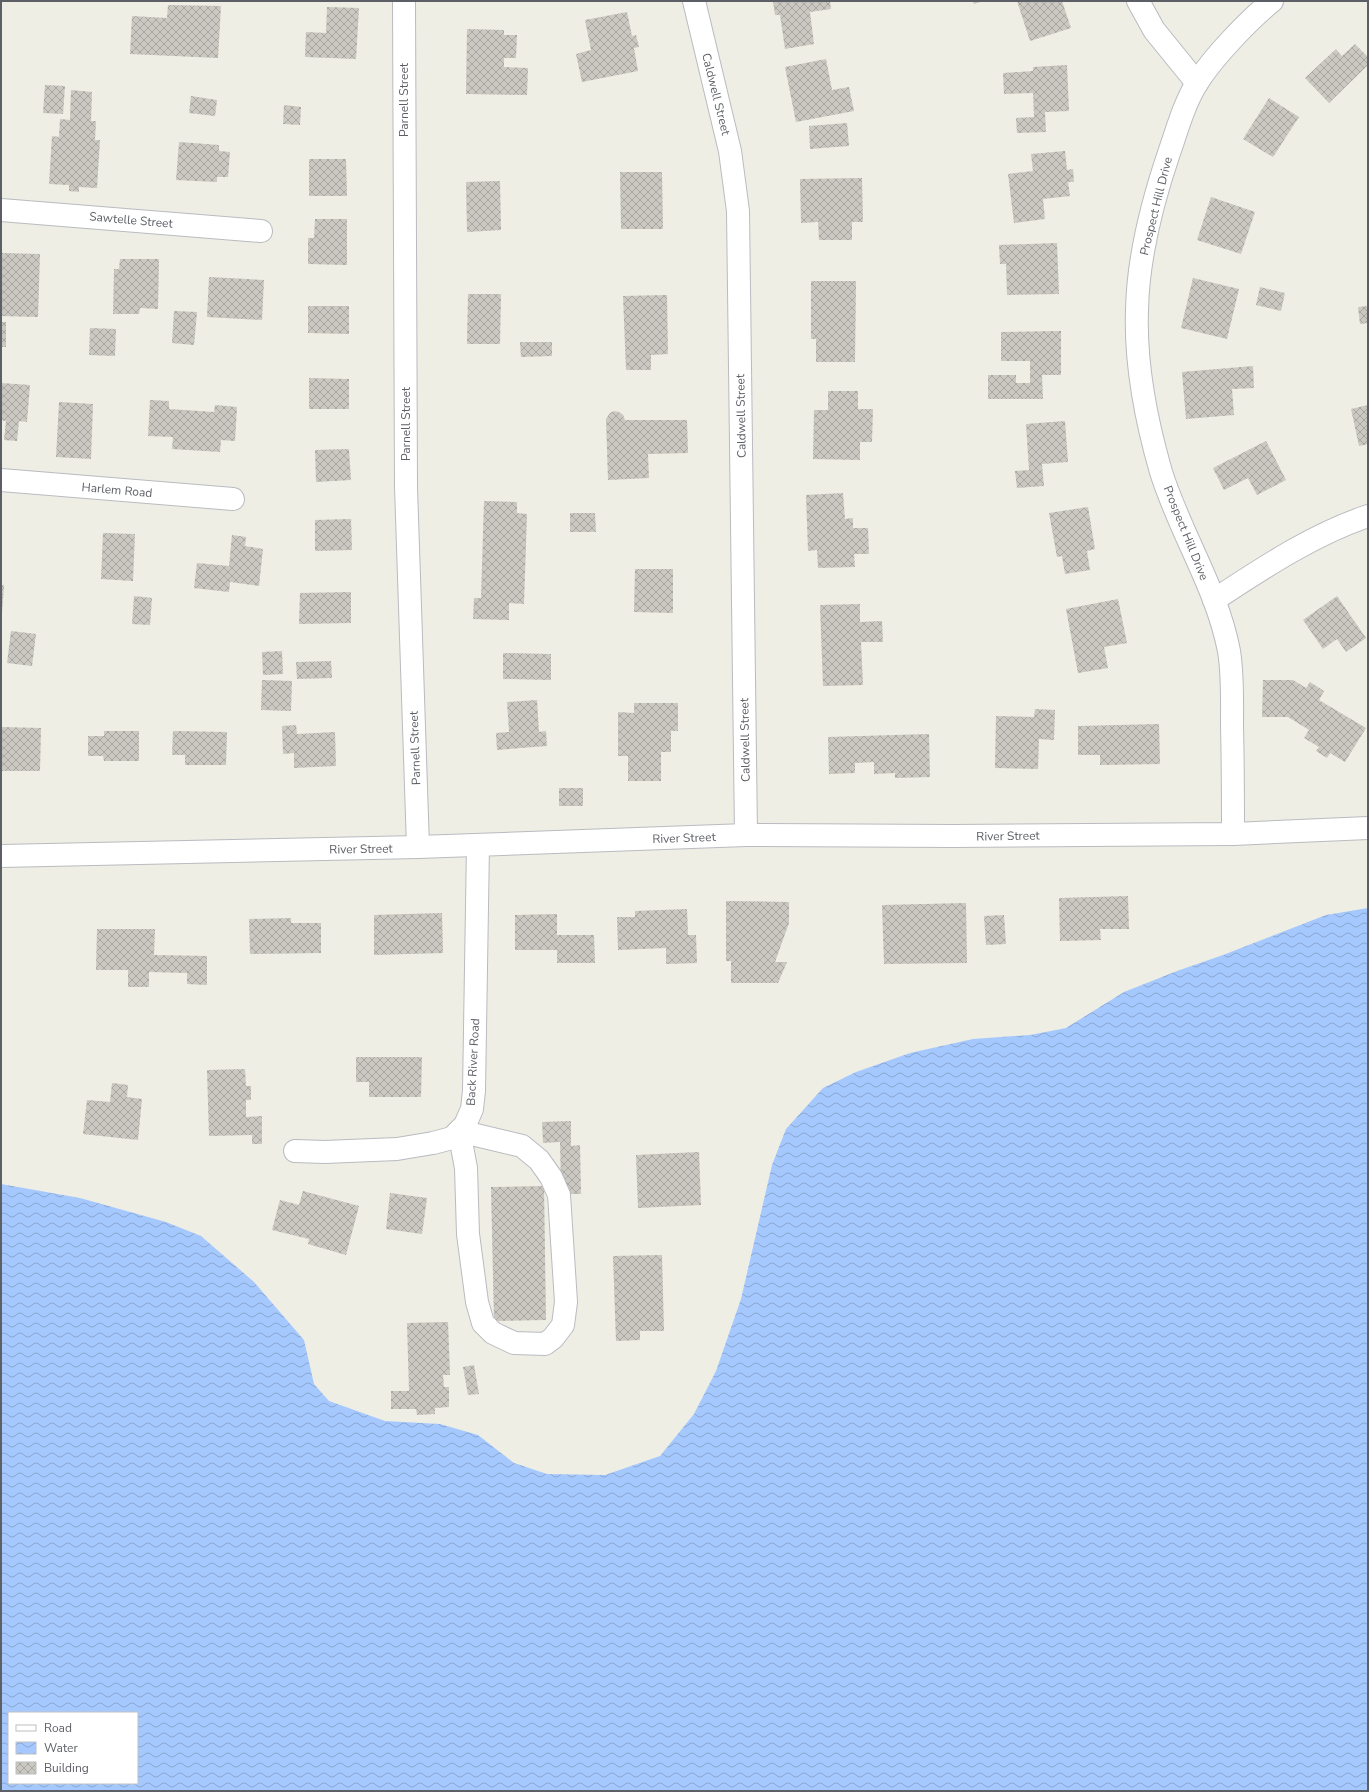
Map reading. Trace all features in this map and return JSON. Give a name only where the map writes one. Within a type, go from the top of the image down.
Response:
[{"type":"street","name":"Parnell Street","points":[[404,1],[406,487],[418,848]]},
{"type":"street","name":"Caldwell Street","points":[[694,1],[730,151],[738,211],[746,835]]},
{"type":"street","points":[[1138,1],[1154,30],[1198,83]]},
{"type":"street","name":"Prospect Hill Drive","points":[[1233,834],[1232,702],[1229,654],[1223,626],[1214,600],[1185,536],[1162,474],[1150,430],[1142,385],[1137,317],[1144,244],[1160,179],[1185,109],[1198,83],[1223,50],[1272,1]]},
{"type":"street","name":"Sawtelle Street","points":[[1,210],[261,231]]},
{"type":"street","name":"Harlem Road","points":[[1,480],[233,500]]},
{"type":"street","points":[[1214,600],[1274,561],[1345,524],[1368,516]]},
{"type":"street","name":"River Street","points":[[1,856],[418,848],[746,835],[954,836],[1233,834],[1368,828]]},
{"type":"street","name":"Back River Road","points":[[295,1151],[325,1152],[397,1149],[452,1138],[465,1125],[472,1109],[474,1090],[478,845]]},
{"type":"street","points":[[459,1131],[522,1146],[539,1160],[551,1177],[559,1195],[566,1302],[563,1325],[553,1338],[545,1344],[514,1343],[493,1333],[483,1323],[478,1302],[468,1234],[466,1168],[459,1131]]},
{"type":"water","points":[[1368,908],[1368,1791],[1,1791],[1,1184],[80,1198],[166,1222],[201,1236],[254,1282],[304,1340],[314,1384],[329,1401],[385,1421],[440,1424],[478,1435],[514,1463],[547,1474],[605,1475],[660,1456],[694,1414],[716,1371],[741,1299],[772,1165],[786,1129],[823,1088],[856,1072],[910,1053],[973,1039],[1030,1035],[1066,1028],[1124,992],[1326,915]]},
{"type":"building","points":[[773,1],[830,1],[831,9],[810,12],[814,44],[785,49],[780,15],[775,15]]},
{"type":"building","points":[[973,1],[983,1],[974,4]]},
{"type":"building","points":[[1017,1],[1062,1],[1071,28],[1030,41]]},
{"type":"building","points":[[168,5],[221,6],[218,58],[130,54],[132,16],[167,18]]},
{"type":"building","points":[[327,7],[359,8],[356,59],[305,57],[306,32],[326,33]]},
{"type":"building","points":[[627,12],[632,36],[636,35],[639,47],[634,48],[638,71],[582,82],[576,54],[591,50],[585,20]]},
{"type":"building","points":[[467,29],[504,30],[504,35],[517,35],[516,58],[504,58],[504,67],[528,68],[527,95],[466,94]]},
{"type":"building","points":[[1355,44],[1368,57],[1368,65],[1329,103],[1305,78],[1336,49],[1342,56]]},
{"type":"building","points":[[826,59],[832,90],[849,87],[854,111],[796,122],[785,67]]},
{"type":"building","points":[[1067,65],[1069,111],[1045,112],[1046,132],[1017,133],[1016,118],[1034,117],[1033,93],[1004,94],[1003,73],[1033,71],[1033,67]]},
{"type":"building","points":[[45,85],[65,86],[63,114],[43,113]]},
{"type":"building","points":[[71,90],[92,92],[91,121],[96,121],[95,140],[100,140],[97,188],[79,187],[79,192],[69,191],[69,185],[49,184],[52,136],[59,137],[60,119],[70,120]]},
{"type":"building","points":[[191,96],[217,100],[215,116],[189,113]]},
{"type":"building","points":[[1269,98],[1299,117],[1273,157],[1243,139]]},
{"type":"building","points":[[284,105],[301,107],[300,125],[283,124]]},
{"type":"building","points":[[847,123],[849,146],[810,149],[809,126]]},
{"type":"building","points":[[179,142],[219,145],[219,151],[230,152],[228,177],[217,177],[217,182],[176,180]]},
{"type":"building","points":[[1065,151],[1067,170],[1073,169],[1074,182],[1068,182],[1070,196],[1043,199],[1045,219],[1014,223],[1008,174],[1033,171],[1031,154]]},
{"type":"building","points":[[309,159],[346,159],[347,196],[309,196]]},
{"type":"building","points":[[620,172],[662,172],[663,229],[621,229]]},
{"type":"building","points":[[862,178],[863,222],[852,222],[852,240],[819,240],[818,222],[801,223],[800,179]]},
{"type":"building","points":[[500,181],[501,230],[467,232],[466,182]]},
{"type":"building","points":[[1211,197],[1255,212],[1241,254],[1197,240]]},
{"type":"building","points":[[315,219],[347,219],[347,265],[308,264],[308,238],[314,238]]},
{"type":"building","points":[[1057,243],[1059,294],[1007,295],[1006,264],[1000,264],[999,245]]},
{"type":"building","points":[[2,253],[40,254],[38,317],[1,316]]},
{"type":"building","points":[[120,259],[159,259],[158,309],[140,308],[139,314],[113,314],[114,269],[119,269]]},
{"type":"building","points":[[209,277],[264,280],[262,320],[207,317]]},
{"type":"building","points":[[1193,278],[1239,289],[1227,339],[1181,328]]},
{"type":"building","points":[[811,281],[856,281],[855,362],[816,362],[816,339],[811,339]]},
{"type":"building","points":[[1260,287],[1285,293],[1281,311],[1256,305]]},
{"type":"building","points":[[468,294],[501,294],[500,344],[467,344]]},
{"type":"building","points":[[667,295],[668,354],[651,355],[651,370],[626,370],[623,296]]},
{"type":"building","points":[[308,306],[349,306],[349,334],[308,333]]},
{"type":"building","points":[[1368,306],[1368,323],[1360,324],[1358,307]]},
{"type":"building","points":[[174,311],[197,312],[194,345],[172,343]]},
{"type":"building","points":[[1,322],[6,322],[6,347],[1,347]]},
{"type":"building","points":[[90,328],[116,329],[115,356],[89,355]]},
{"type":"building","points":[[1061,331],[1061,375],[1042,375],[1043,399],[988,399],[988,375],[1016,375],[1016,383],[1030,383],[1030,361],[1001,361],[1001,332]]},
{"type":"building","points":[[520,342],[552,342],[552,356],[521,357]]},
{"type":"building","points":[[1253,366],[1254,388],[1232,389],[1234,415],[1186,419],[1182,372]]},
{"type":"building","points":[[309,378],[349,379],[349,409],[309,409]]},
{"type":"building","points":[[1,383],[30,385],[27,422],[19,421],[17,441],[4,440],[6,421],[1,420]]},
{"type":"building","points":[[828,391],[858,391],[858,409],[873,409],[872,442],[860,442],[860,460],[813,459],[814,410],[828,410]]},
{"type":"building","points":[[150,400],[169,401],[169,409],[214,412],[215,405],[237,407],[235,441],[221,440],[220,452],[172,449],[173,437],[148,436]]},
{"type":"building","points":[[59,402],[93,404],[91,459],[56,457]]},
{"type":"building","points":[[1368,405],[1368,444],[1359,446],[1351,409]]},
{"type":"building","points":[[614,411],[623,415],[625,420],[687,420],[688,453],[648,454],[649,478],[608,480],[606,419],[610,413]]},
{"type":"building","points":[[1065,421],[1068,462],[1042,464],[1044,486],[1017,488],[1015,471],[1029,470],[1026,424]]},
{"type":"building","points":[[1266,441],[1286,480],[1257,495],[1248,478],[1224,490],[1213,468]]},
{"type":"building","points":[[349,449],[351,480],[316,482],[315,450]]},
{"type":"building","points":[[843,493],[845,519],[853,518],[853,528],[868,528],[869,554],[854,554],[855,567],[818,568],[817,550],[808,551],[806,495]]},
{"type":"building","points":[[484,501],[517,502],[517,513],[527,514],[524,604],[509,603],[509,620],[473,619],[474,598],[481,598]]},
{"type":"building","points":[[1088,507],[1095,549],[1087,551],[1090,570],[1065,574],[1062,556],[1057,557],[1049,513]]},
{"type":"building","points":[[570,513],[595,513],[596,532],[570,532]]},
{"type":"building","points":[[351,519],[352,550],[315,551],[315,520]]},
{"type":"building","points":[[103,533],[135,534],[133,581],[101,579]]},
{"type":"building","points":[[232,535],[246,537],[245,546],[263,549],[259,586],[230,582],[229,592],[194,588],[197,563],[229,566]]},
{"type":"building","points":[[635,569],[673,569],[673,613],[634,612]]},
{"type":"building","points":[[1,585],[4,585],[2,613],[1,613]]},
{"type":"building","points":[[351,592],[351,623],[299,624],[300,593]]},
{"type":"building","points":[[134,596],[152,598],[150,625],[132,624]]},
{"type":"building","points":[[1337,596],[1366,638],[1346,652],[1337,639],[1323,649],[1303,620]]},
{"type":"building","points":[[1118,599],[1127,643],[1104,647],[1108,668],[1078,673],[1066,609]]},
{"type":"building","points":[[860,604],[860,622],[882,621],[883,642],[861,642],[863,685],[823,686],[820,605]]},
{"type":"building","points":[[11,631],[36,634],[32,666],[7,663]]},
{"type":"building","points":[[282,651],[283,674],[263,675],[262,652]]},
{"type":"building","points":[[503,653],[551,654],[551,680],[503,679]]},
{"type":"building","points":[[331,661],[332,678],[297,679],[296,662]]},
{"type":"building","points":[[262,680],[292,681],[291,711],[261,710]]},
{"type":"building","points":[[1263,680],[1293,680],[1306,688],[1310,682],[1324,691],[1319,700],[1366,728],[1345,762],[1330,753],[1327,758],[1316,751],[1319,747],[1304,738],[1309,730],[1288,717],[1262,717]]},
{"type":"building","points":[[537,700],[539,732],[546,731],[547,746],[497,750],[496,733],[509,732],[507,702]]},
{"type":"building","points":[[634,703],[678,703],[678,731],[671,731],[671,752],[661,752],[661,781],[628,781],[628,756],[618,756],[618,712],[634,713]]},
{"type":"building","points":[[1035,709],[1055,710],[1054,740],[1039,739],[1038,769],[995,768],[996,716],[1034,717]]},
{"type":"building","points":[[1159,724],[1160,764],[1100,765],[1100,755],[1078,755],[1078,726]]},
{"type":"building","points":[[296,725],[297,734],[335,732],[336,766],[294,768],[294,753],[283,754],[282,726]]},
{"type":"building","points":[[1,727],[41,728],[40,771],[1,771]]},
{"type":"building","points":[[104,731],[139,731],[139,761],[104,761],[103,756],[88,756],[88,736],[104,736]]},
{"type":"building","points":[[173,731],[227,732],[226,765],[185,765],[185,755],[172,755]]},
{"type":"building","points":[[929,734],[930,777],[895,778],[895,773],[874,774],[874,762],[855,763],[855,773],[829,774],[828,737]]},
{"type":"building","points":[[559,788],[583,788],[583,806],[559,806]]},
{"type":"building","points":[[1128,896],[1129,929],[1100,929],[1101,940],[1060,941],[1059,898]]},
{"type":"building","points":[[726,901],[789,902],[789,923],[775,962],[787,962],[778,983],[731,983],[731,961],[726,961]]},
{"type":"building","points":[[966,903],[967,963],[884,964],[882,905]]},
{"type":"building","points":[[687,909],[688,935],[696,935],[697,963],[666,964],[666,948],[618,950],[617,917],[635,917],[635,911]]},
{"type":"building","points":[[442,913],[443,953],[374,955],[374,915]]},
{"type":"building","points":[[557,914],[557,935],[594,935],[595,963],[557,963],[557,950],[515,950],[515,915]]},
{"type":"building","points":[[1004,915],[1006,944],[986,945],[984,916]]},
{"type":"building","points":[[291,918],[291,923],[321,923],[321,953],[250,954],[249,919]]},
{"type":"building","points":[[97,929],[155,929],[154,955],[207,956],[207,985],[187,984],[187,973],[149,972],[149,987],[128,987],[128,970],[96,970]]},
{"type":"building","points":[[356,1057],[422,1057],[421,1097],[369,1097],[369,1082],[356,1082]]},
{"type":"building","points":[[245,1069],[246,1086],[251,1086],[251,1100],[246,1100],[246,1117],[262,1116],[262,1144],[252,1144],[252,1135],[209,1136],[207,1070]]},
{"type":"building","points":[[112,1083],[128,1085],[127,1097],[142,1099],[138,1140],[83,1134],[87,1100],[110,1102]]},
{"type":"building","points":[[571,1121],[571,1146],[580,1145],[581,1194],[567,1194],[567,1184],[561,1184],[560,1142],[543,1143],[542,1122]]},
{"type":"building","points":[[699,1152],[701,1205],[638,1208],[636,1155]]},
{"type":"building","points":[[544,1186],[546,1320],[494,1321],[491,1187]]},
{"type":"building","points":[[303,1191],[359,1206],[346,1255],[308,1244],[309,1239],[272,1230],[280,1200],[299,1205]]},
{"type":"building","points":[[390,1193],[427,1198],[422,1234],[386,1229]]},
{"type":"building","points":[[662,1255],[664,1331],[640,1331],[640,1340],[616,1341],[613,1256]]},
{"type":"building","points":[[448,1322],[450,1375],[443,1375],[444,1387],[449,1387],[449,1407],[435,1408],[435,1414],[417,1415],[416,1409],[391,1409],[391,1391],[409,1391],[407,1323]]},
{"type":"building","points":[[474,1365],[479,1394],[468,1395],[463,1367]]}]
